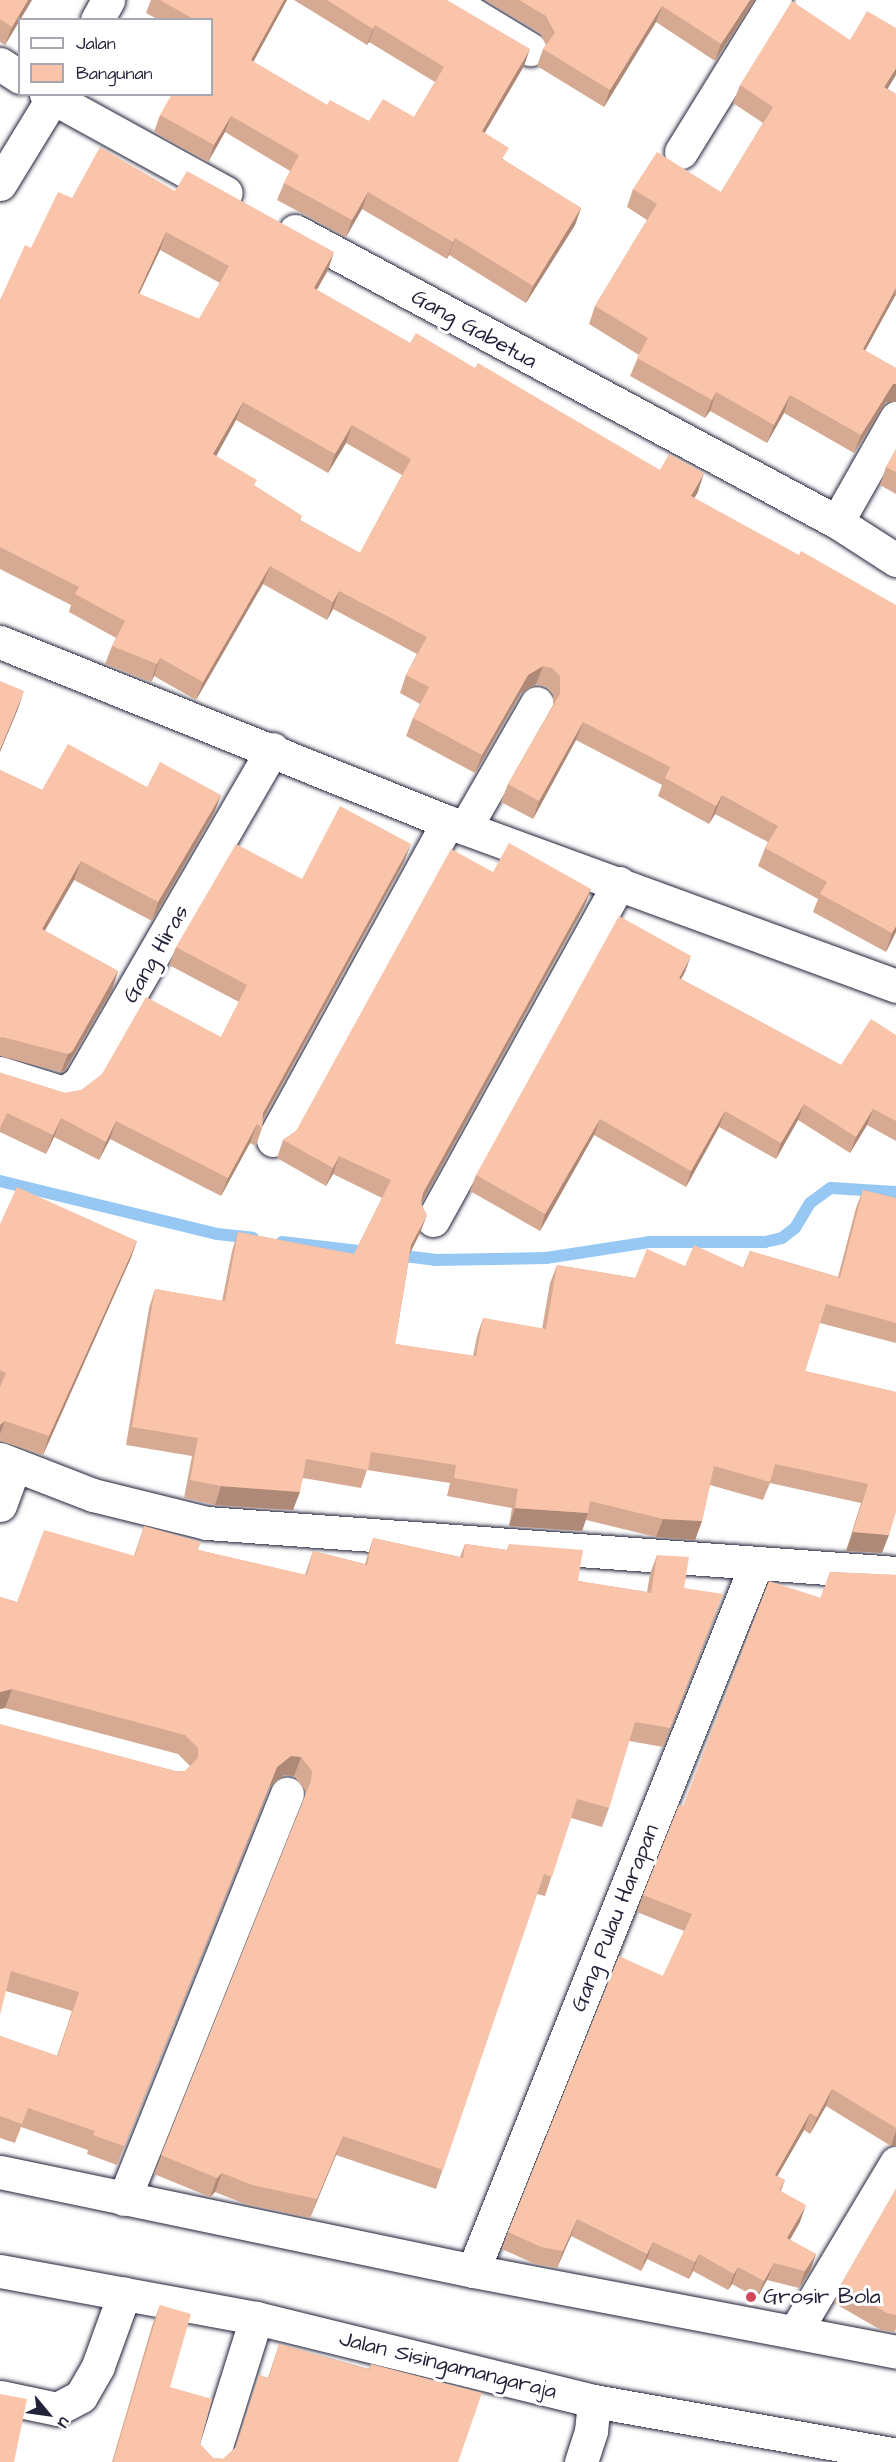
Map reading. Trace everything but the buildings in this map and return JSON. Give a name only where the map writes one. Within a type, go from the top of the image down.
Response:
[{"type":"street","points":[[98,18],[108,0]]},
{"type":"street","points":[[449,0],[530,49]]},
{"type":"street","points":[[681,152],[775,0]]},
{"type":"street","points":[[0,64],[18,76]]},
{"type":"street","points":[[0,184],[51,96]]},
{"type":"street","name":"Gang Gabetua","points":[[51,96],[261,212],[837,522],[896,560]]},
{"type":"street","points":[[837,522],[896,418]]},
{"type":"street","points":[[0,642],[273,749],[456,825],[896,986]]},
{"type":"street","points":[[273,1140],[456,825],[537,703]]},
{"type":"street","name":"Gang Hiras","points":[[0,1073],[64,1093],[80,1083],[273,749]]},
{"type":"street","points":[[434,1220],[619,883]]},
{"type":"street","points":[[0,1505],[7,1463],[93,1495],[207,1523],[896,1573]]},
{"type":"street","name":"Gang Pulau Harapan","points":[[473,2271],[756,1564]]},
{"type":"street","points":[[124,2199],[287,1793]]},
{"type":"street","points":[[796,2330],[896,2163]]},
{"type":"street","points":[[0,2172],[473,2271],[796,2330],[896,2352]]},
{"type":"street","name":"Jalan Sisingamangaraja","points":[[0,2271],[256,2318],[594,2401],[896,2455]]},
{"type":"street","points":[[0,2397],[57,2409],[81,2396],[98,2366],[124,2294]]},
{"type":"street","points":[[211,2462],[256,2318]]},
{"type":"street","points":[[581,2462],[591,2431],[594,2401]]},
{"type":"waterway","points":[[0,1181],[217,1234],[253,1238]]},
{"type":"waterway","points":[[396,1255],[435,1260],[546,1258],[649,1242],[765,1242],[782,1238],[795,1228],[810,1203],[831,1188],[896,1192]]},
{"type":"waterway","points":[[282,1242],[369,1252]]},
{"type":"place","name":"Grosir Bola","points":[[751,2297]]}]
